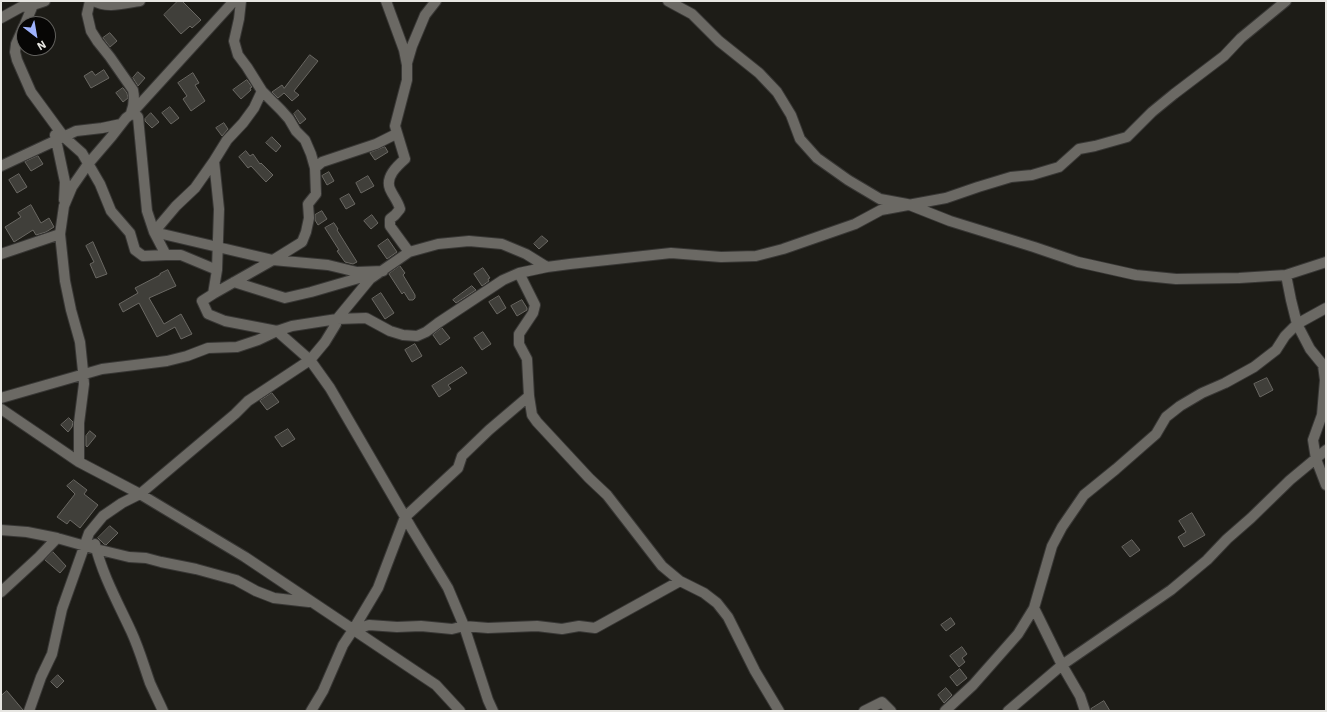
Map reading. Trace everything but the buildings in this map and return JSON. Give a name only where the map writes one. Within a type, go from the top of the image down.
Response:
[{"type":"street","points":[[1,18],[21,7],[45,1]]},
{"type":"street","points":[[90,1],[87,14],[91,31],[133,90],[134,104],[130,115]]},
{"type":"street","points":[[94,1],[98,4],[106,5],[140,1]]},
{"type":"street","points":[[64,206],[72,187],[88,164],[121,124],[234,1]]},
{"type":"street","points":[[241,1],[234,41],[238,55],[262,91],[289,119],[296,131],[305,140],[315,168],[316,194],[308,204],[309,218],[302,242],[202,301],[208,314],[225,321],[277,330],[310,360],[330,388],[448,588],[464,626],[493,711]]},
{"type":"street","points":[[386,1],[404,50],[407,65]]},
{"type":"street","points":[[409,252],[390,226],[390,219],[400,209],[397,199],[389,188],[390,178],[393,170],[405,159],[403,149],[396,134],[395,126],[405,88],[407,65],[412,46],[425,16],[436,1]]},
{"type":"street","points":[[668,1],[692,14],[719,40],[759,73],[777,92],[791,115],[800,139],[817,158],[848,180],[880,199],[907,204],[950,221],[1078,262],[1136,275],[1176,280],[1239,278],[1286,274],[1326,262]]},
{"type":"street","points":[[1,398],[83,375],[102,368],[167,360],[187,356],[208,348],[237,347],[258,340],[277,330],[292,326],[366,318],[403,335],[417,336],[426,332],[503,280],[519,274],[547,267],[671,253],[721,257],[756,256],[783,249],[855,224],[880,210],[946,198],[1012,177],[1032,175],[1059,167],[1079,149],[1127,137],[1158,108],[1190,81],[1224,56],[1241,38],[1286,1]]},
{"type":"street","points":[[28,16],[34,3]]},
{"type":"street","points":[[16,44],[16,55]]},
{"type":"street","points":[[16,56],[32,92],[52,120],[60,138],[66,182],[60,234],[65,281],[80,342],[84,384],[79,423],[79,462]]},
{"type":"street","points":[[154,232],[176,206],[195,188],[227,140],[243,123],[254,108],[262,91]]},
{"type":"street","points":[[130,115],[135,114],[138,117],[147,211],[154,232],[166,255]]},
{"type":"street","points":[[1,166],[76,131],[121,124]]},
{"type":"street","points":[[315,168],[322,162],[376,144],[396,134]]},
{"type":"street","points":[[60,138],[82,153],[100,184],[111,211],[130,233],[135,250],[143,256],[181,255],[217,270]]},
{"type":"street","points":[[213,294],[217,270],[219,209],[214,161]]},
{"type":"street","points":[[154,232],[273,260],[328,265],[357,272],[382,271]]},
{"type":"street","points":[[1,254],[60,234]]},
{"type":"street","points":[[29,711],[41,677],[52,654],[62,609],[91,530],[103,516],[122,503],[140,494],[248,401],[310,360],[325,342],[337,320],[370,279],[409,252],[438,244],[470,241],[502,244],[526,254],[547,267]]},
{"type":"street","points":[[234,282],[285,298],[319,290],[382,271]]},
{"type":"street","points":[[519,274],[534,305],[533,313],[519,334],[519,344],[527,359],[529,396],[532,415],[607,496],[662,566],[680,581],[704,593],[717,603],[728,617],[754,671],[780,711]]},
{"type":"street","points":[[1286,274],[1297,324],[1310,349],[1323,365],[1325,380],[1322,415],[1313,440],[1316,459],[1326,485]]},
{"type":"street","points":[[944,711],[972,685],[1018,634],[1034,608],[1052,546],[1062,527],[1084,495],[1156,434],[1166,417],[1180,406],[1202,393],[1225,383],[1254,367],[1276,350],[1285,336],[1297,324],[1326,308]]},
{"type":"street","points":[[311,711],[323,690],[343,645],[378,588],[405,517],[458,468],[462,456],[529,396]]},
{"type":"street","points":[[1,409],[79,462],[140,494],[245,557],[436,685],[460,711]]},
{"type":"street","points":[[1008,711],[1062,665],[1171,590],[1207,560],[1227,538],[1251,518],[1290,480],[1326,450]]},
{"type":"street","points":[[1,530],[27,532],[57,538],[129,557],[146,558],[217,574],[236,580],[256,591],[274,598],[311,602]]},
{"type":"street","points":[[91,530],[96,549],[119,607],[134,637],[150,682],[163,711]]},
{"type":"street","points":[[1,592],[40,557],[57,538]]},
{"type":"street","points":[[353,630],[369,625],[397,627],[421,626],[452,629],[464,626],[488,628],[537,626],[562,629],[579,626],[595,628],[680,581]]},
{"type":"street","points":[[1034,608],[1062,665],[1080,696],[1085,711]]},
{"type":"street","points":[[864,711],[882,702],[891,711]]}]
